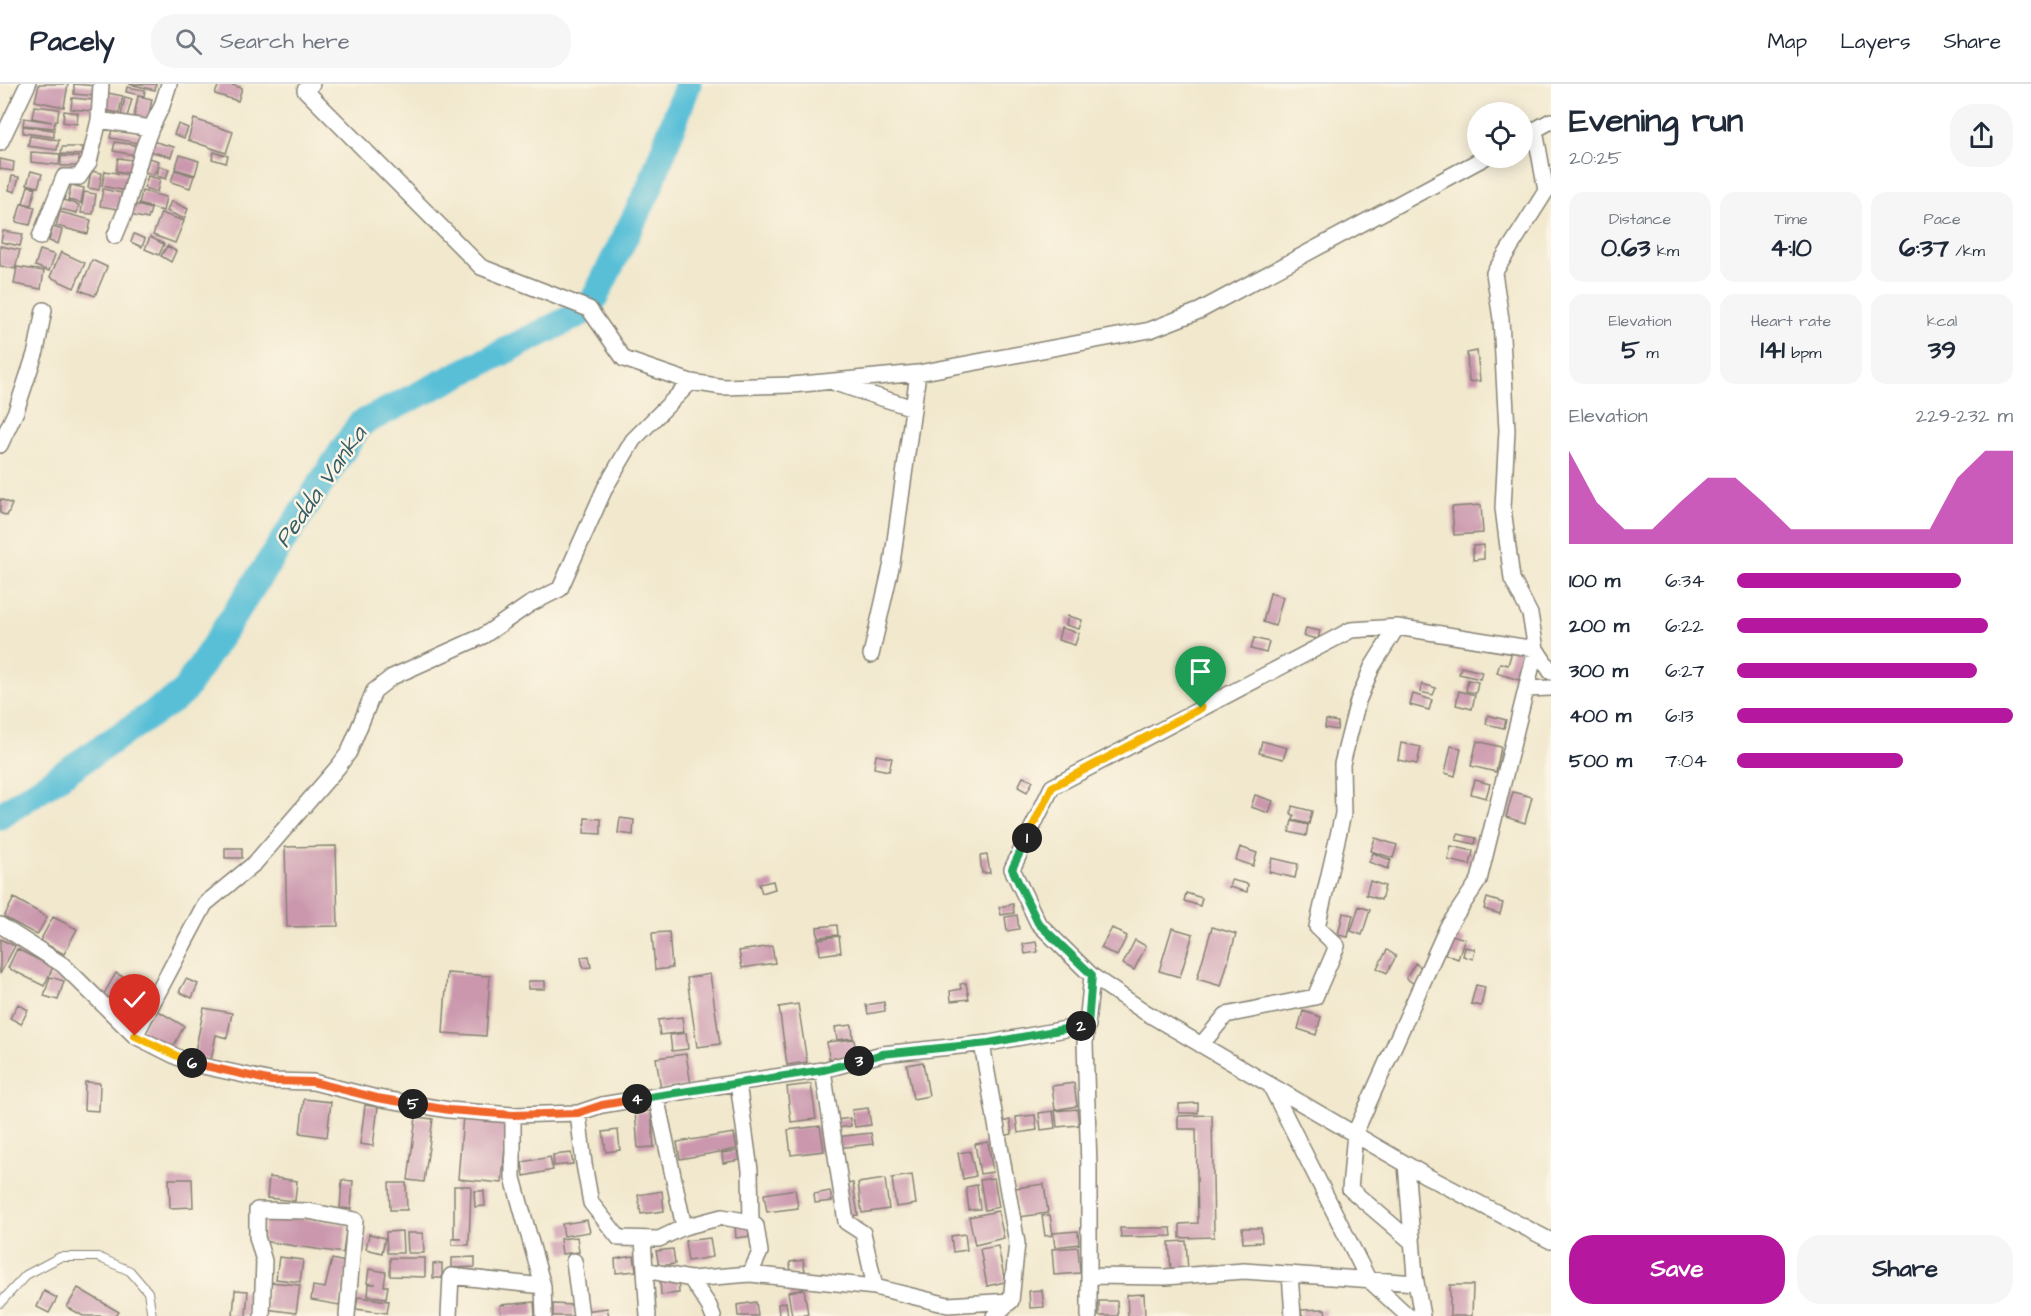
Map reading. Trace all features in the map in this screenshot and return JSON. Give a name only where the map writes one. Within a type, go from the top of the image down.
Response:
[{"type":"street","points":[[0,143],[27,84]]},
{"type":"street","points":[[40,237],[64,177],[79,177],[89,162],[99,120],[101,84]]},
{"type":"street","points":[[115,236],[132,193],[143,149],[162,106],[168,84]]},
{"type":"street","points":[[303,86],[481,267],[589,309],[624,359],[692,382],[723,387],[792,385],[918,373],[1150,330],[1199,311],[1467,167]]},
{"type":"street","points":[[99,120],[151,128]]},
{"type":"street","points":[[1533,132],[1551,121]]},
{"type":"street","points":[[1533,148],[1546,192],[1494,273],[1501,319],[1507,430],[1503,508],[1512,579],[1530,614],[1536,649],[1551,672]]},
{"type":"street","points":[[0,445],[16,411],[36,351],[44,310]]},
{"type":"street","points":[[871,656],[892,563],[918,373]]},
{"type":"street","points":[[826,381],[913,408]]},
{"type":"street","points":[[135,1036],[205,904],[255,864],[338,767],[349,752],[374,691],[392,677],[483,636],[530,604],[560,589],[605,488],[633,440],[692,382]]},
{"type":"street","points":[[1536,649],[1397,627],[1351,630],[1052,787],[1012,869],[1038,923],[1092,975],[1145,1012],[1406,1164],[1551,1241]]},
{"type":"street","points":[[1201,1045],[1226,1015],[1316,998],[1337,946],[1317,927],[1343,814],[1342,764],[1358,701],[1372,668],[1397,627]]},
{"type":"street","points":[[1412,1242],[1350,1189],[1355,1133],[1447,928],[1479,880],[1536,649]]},
{"type":"street","points":[[1526,689],[1551,688]]},
{"type":"street","points":[[0,925],[63,965],[135,1036],[189,1063],[272,1081],[313,1082],[377,1098],[428,1107],[513,1115],[578,1113],[602,1105],[823,1070],[882,1054],[982,1044],[1088,1025]]},
{"type":"street","points":[[1089,1316],[1085,1044],[1092,975]]},
{"type":"street","points":[[982,1044],[1017,1243],[1012,1308]]},
{"type":"street","points":[[823,1070],[846,1222],[863,1233],[875,1287]]},
{"type":"street","points":[[738,1083],[750,1170],[751,1222]]},
{"type":"street","points":[[1270,1085],[1368,1280],[1408,1316]]},
{"type":"street","points":[[656,1096],[684,1227]]},
{"type":"street","points":[[578,1113],[591,1203],[619,1238],[659,1239],[684,1227],[722,1216],[751,1222],[756,1226],[760,1252],[750,1274]]},
{"type":"street","points":[[513,1115],[513,1178],[543,1286],[544,1316]]},
{"type":"street","points":[[1406,1164],[1416,1283],[1422,1316]]},
{"type":"street","points":[[262,1316],[264,1261],[258,1237],[257,1210],[308,1211],[356,1220],[347,1316]]},
{"type":"street","points":[[643,1239],[648,1316]]},
{"type":"street","points":[[574,1262],[581,1316]]},
{"type":"street","points":[[645,1270],[691,1280],[750,1274],[875,1287],[948,1305],[1012,1308]]},
{"type":"street","points":[[1090,1276],[1165,1277],[1244,1271],[1416,1283]]},
{"type":"street","points":[[1290,1274],[1293,1316]]},
{"type":"street","points":[[448,1316],[451,1276],[543,1286]]},
{"type":"street","points":[[691,1280],[709,1306],[713,1316]]},
{"type":"street","points":[[994,1316],[1012,1308]]},
{"type":"lane","points":[[0,1303],[26,1275],[60,1257],[98,1257],[130,1271],[148,1292],[152,1316]]},
{"type":"building","points":[[39,84],[68,84],[64,107],[35,101]]},
{"type":"building","points":[[74,84],[96,86],[95,96],[74,94]]},
{"type":"building","points":[[129,84],[156,84],[155,90]]},
{"type":"building","points":[[219,84],[242,88],[238,101],[215,94]]},
{"type":"building","points":[[127,87],[145,90],[144,96],[126,92]]},
{"type":"building","points":[[108,93],[123,96],[119,113],[104,110]]},
{"type":"building","points":[[138,96],[152,99],[148,120],[134,117]]},
{"type":"building","points":[[125,97],[132,99],[127,117],[121,115]]},
{"type":"building","points":[[72,98],[93,100],[92,111],[71,109]]},
{"type":"building","points":[[34,106],[59,109],[54,128],[23,125],[24,118],[52,122],[32,118]]},
{"type":"building","points":[[64,111],[78,113],[77,124],[63,122]]},
{"type":"building","points":[[194,119],[233,132],[226,153],[188,140]]},
{"type":"building","points":[[178,124],[188,128],[184,138],[174,134]]},
{"type":"building","points":[[23,126],[54,130],[54,137],[23,133]]},
{"type":"building","points":[[112,129],[140,134],[138,143],[110,138]]},
{"type":"building","points":[[30,136],[59,140],[57,150],[28,146]]},
{"type":"building","points":[[152,141],[174,147],[171,157],[149,151]]},
{"type":"building","points":[[115,142],[136,145],[135,155],[113,151]]},
{"type":"building","points":[[62,147],[83,147],[82,155],[61,154]]},
{"type":"building","points":[[31,152],[60,154],[59,165],[31,162]]},
{"type":"building","points":[[214,152],[228,156],[226,163],[212,159]]},
{"type":"building","points":[[180,155],[199,161],[195,175],[175,169]]},
{"type":"building","points":[[61,156],[79,157],[79,166],[61,166]]},
{"type":"building","points":[[118,158],[132,160],[130,173],[116,171]]},
{"type":"building","points":[[149,158],[159,161],[154,175],[145,172]]},
{"type":"building","points":[[0,159],[14,162],[13,171],[0,169]]},
{"type":"building","points":[[159,166],[169,169],[166,179],[157,176]]},
{"type":"building","points":[[175,170],[194,176],[190,188],[171,182]]},
{"type":"building","points":[[31,171],[42,174],[38,187],[27,184]]},
{"type":"building","points":[[91,171],[102,173],[99,190],[88,188]]},
{"type":"building","points":[[105,171],[129,175],[126,191],[102,186]]},
{"type":"building","points":[[12,176],[19,177],[15,192],[9,190]]},
{"type":"building","points":[[148,176],[160,179],[157,192],[144,188]]},
{"type":"building","points":[[71,185],[84,188],[81,203],[68,200]]},
{"type":"building","points":[[28,186],[36,188],[31,205],[23,203]]},
{"type":"building","points":[[103,189],[126,194],[123,210],[100,206]]},
{"type":"building","points":[[142,191],[166,197],[163,211],[139,204]]},
{"type":"building","points":[[84,192],[96,194],[93,214],[81,213]]},
{"type":"building","points":[[63,200],[79,205],[77,213],[60,209]]},
{"type":"building","points":[[171,201],[188,209],[184,219],[167,211]]},
{"type":"building","points":[[21,204],[35,207],[30,225],[16,222]]},
{"type":"building","points":[[133,204],[151,209],[148,219],[130,215]]},
{"type":"building","points":[[60,212],[91,220],[88,234],[56,226]]},
{"type":"building","points":[[161,213],[184,221],[175,243],[153,235]]},
{"type":"building","points":[[53,227],[62,230],[58,244],[49,241]]},
{"type":"building","points":[[3,231],[23,234],[20,246],[1,242]]},
{"type":"building","points":[[134,234],[145,239],[142,247],[131,242]]},
{"type":"building","points":[[150,237],[164,244],[159,255],[145,249]]},
{"type":"building","points":[[0,246],[20,250],[15,269],[0,266]]},
{"type":"building","points":[[167,246],[176,251],[171,262],[161,256]]},
{"type":"building","points":[[40,250],[55,255],[49,271],[35,266]]},
{"type":"building","points":[[61,252],[85,263],[74,288],[50,277]]},
{"type":"building","points":[[92,260],[107,267],[95,296],[80,290]]},
{"type":"building","points":[[17,267],[44,271],[41,289],[14,284]]},
{"type":"building","points":[[1477,351],[1480,381],[1469,382],[1467,353]]},
{"type":"building","points":[[0,499],[12,504],[7,516],[0,513]]},
{"type":"building","points":[[1481,505],[1483,533],[1454,535],[1452,507]]},
{"type":"building","points":[[1484,545],[1484,559],[1473,560],[1473,546]]},
{"type":"building","points":[[1270,593],[1283,597],[1275,626],[1263,622]]},
{"type":"building","points":[[1068,616],[1082,620],[1079,629],[1066,625]]},
{"type":"building","points":[[1061,628],[1079,633],[1075,645],[1058,640]]},
{"type":"building","points":[[1306,628],[1320,631],[1318,639],[1304,636]]},
{"type":"building","points":[[1254,638],[1269,642],[1266,653],[1251,649]]},
{"type":"building","points":[[1513,648],[1527,653],[1519,680],[1497,673],[1500,663],[1508,665]]},
{"type":"building","points":[[1461,667],[1482,672],[1480,679],[1459,674]]},
{"type":"building","points":[[1468,680],[1478,682],[1476,693],[1466,691]]},
{"type":"building","points":[[1422,684],[1436,688],[1433,695],[1420,692]]},
{"type":"building","points":[[1459,691],[1475,695],[1472,709],[1456,705]]},
{"type":"building","points":[[1413,694],[1432,700],[1429,710],[1410,705]]},
{"type":"building","points":[[1488,715],[1506,720],[1504,728],[1486,724]]},
{"type":"building","points":[[1326,720],[1338,722],[1337,730],[1325,728]]},
{"type":"building","points":[[1262,741],[1287,748],[1283,759],[1259,753]]},
{"type":"building","points":[[1477,741],[1501,747],[1496,772],[1471,766]]},
{"type":"building","points":[[1401,743],[1421,747],[1417,764],[1398,760]]},
{"type":"building","points":[[1451,746],[1461,748],[1455,776],[1445,773]]},
{"type":"building","points":[[876,755],[892,758],[889,771],[874,768]]},
{"type":"building","points":[[1023,777],[1033,781],[1027,792],[1018,787]]},
{"type":"building","points":[[1475,780],[1490,784],[1486,798],[1471,794]]},
{"type":"building","points":[[1513,792],[1532,797],[1525,823],[1506,817]]},
{"type":"building","points":[[1255,795],[1273,801],[1269,813],[1251,807]]},
{"type":"building","points":[[1292,806],[1312,811],[1309,824],[1293,820]]},
{"type":"building","points":[[585,818],[601,819],[601,834],[584,833]]},
{"type":"building","points":[[620,818],[634,820],[633,835],[618,833]]},
{"type":"building","points":[[1292,821],[1308,825],[1306,836],[1289,832]]},
{"type":"building","points":[[1458,834],[1476,838],[1475,844],[1456,840]]},
{"type":"building","points":[[1375,838],[1397,845],[1393,858],[1371,851]]},
{"type":"building","points":[[336,846],[338,926],[287,927],[285,847]]},
{"type":"building","points":[[1451,846],[1473,851],[1470,865],[1448,860]]},
{"type":"building","points":[[1240,847],[1257,853],[1253,866],[1236,860]]},
{"type":"building","points":[[225,848],[242,848],[242,858],[225,858]]},
{"type":"building","points":[[1373,853],[1391,860],[1388,869],[1369,862]]},
{"type":"building","points":[[987,855],[990,873],[982,873],[980,856]]},
{"type":"building","points":[[1272,858],[1298,864],[1295,878],[1269,872]]},
{"type":"building","points":[[1231,880],[1248,884],[1247,892],[1229,887]]},
{"type":"building","points":[[773,881],[775,889],[762,893],[759,884]]},
{"type":"building","points":[[1370,881],[1385,886],[1381,900],[1366,895]]},
{"type":"building","points":[[1186,893],[1202,898],[1200,906],[1184,901]]},
{"type":"building","points":[[14,898],[47,917],[37,935],[4,917]]},
{"type":"building","points":[[1487,898],[1503,903],[1500,914],[1484,909]]},
{"type":"building","points":[[1013,904],[1014,913],[1001,915],[999,907]]},
{"type":"building","points":[[1359,906],[1370,910],[1362,935],[1351,931]]},
{"type":"building","points":[[1343,913],[1353,915],[1348,937],[1338,935]]},
{"type":"building","points":[[1017,915],[1019,929],[1007,931],[1005,917]]},
{"type":"building","points":[[53,917],[77,929],[64,954],[40,941]]},
{"type":"building","points":[[837,925],[838,935],[818,937],[817,927]]},
{"type":"building","points":[[1212,927],[1236,934],[1221,986],[1197,979]]},
{"type":"building","points":[[1112,928],[1127,936],[1117,956],[1101,948]]},
{"type":"building","points":[[1172,928],[1193,934],[1180,977],[1159,971]]},
{"type":"building","points":[[669,932],[672,968],[655,970],[652,933]]},
{"type":"building","points":[[1452,935],[1465,939],[1458,959],[1445,954]]},
{"type":"building","points":[[839,936],[841,952],[820,955],[818,939]]},
{"type":"building","points":[[0,939],[15,946],[0,974]]},
{"type":"building","points":[[1135,940],[1146,946],[1134,970],[1123,964]]},
{"type":"building","points":[[1036,942],[1038,952],[1025,954],[1023,944]]},
{"type":"building","points":[[772,946],[775,963],[742,968],[739,951]]},
{"type":"building","points":[[1465,947],[1475,949],[1473,959],[1463,956]]},
{"type":"building","points":[[17,949],[53,967],[44,986],[8,968]]},
{"type":"building","points":[[1387,950],[1396,956],[1387,973],[1377,968]]},
{"type":"building","points":[[589,956],[591,967],[583,968],[581,957]]},
{"type":"building","points":[[1415,963],[1423,969],[1414,984],[1406,978]]},
{"type":"building","points":[[116,973],[132,982],[118,1008],[101,999]]},
{"type":"building","points":[[447,973],[490,976],[486,1036],[443,1033]]},
{"type":"building","points":[[710,974],[720,1044],[697,1047],[687,978]]},
{"type":"building","points":[[50,977],[64,981],[58,1000],[44,996]]},
{"type":"building","points":[[186,979],[198,984],[192,998],[179,992]]},
{"type":"building","points":[[528,981],[545,981],[545,989],[528,989]]},
{"type":"building","points":[[966,983],[969,999],[951,1001],[950,991],[961,989],[960,984]]},
{"type":"building","points":[[1476,985],[1485,987],[1481,1006],[1471,1004]]},
{"type":"building","points":[[131,987],[141,993],[127,1018],[117,1012]]},
{"type":"building","points":[[884,1002],[885,1011],[868,1014],[866,1005]]},
{"type":"building","points":[[18,1004],[28,1010],[21,1024],[10,1018]]},
{"type":"building","points":[[798,1004],[807,1062],[787,1065],[779,1007]]},
{"type":"building","points":[[153,1008],[184,1026],[171,1051],[139,1034]]},
{"type":"building","points":[[204,1008],[232,1013],[227,1038],[216,1035],[211,1060],[194,1056]]},
{"type":"building","points":[[1303,1011],[1321,1017],[1316,1035],[1298,1029]]},
{"type":"building","points":[[682,1017],[684,1032],[660,1035],[658,1020]]},
{"type":"building","points":[[852,1025],[853,1038],[837,1040],[835,1027]]},
{"type":"building","points":[[686,1033],[688,1049],[672,1051],[670,1035]]},
{"type":"building","points":[[854,1039],[856,1055],[829,1059],[827,1042]]},
{"type":"building","points":[[686,1054],[691,1085],[661,1089],[656,1058]]},
{"type":"building","points":[[923,1062],[929,1096],[913,1099],[907,1065]]},
{"type":"building","points":[[85,1082],[100,1083],[99,1111],[84,1110]]},
{"type":"building","points":[[1074,1083],[1077,1106],[1055,1110],[1052,1086]]},
{"type":"building","points":[[811,1084],[816,1119],[791,1122],[787,1087]]},
{"type":"building","points":[[304,1099],[331,1102],[327,1137],[300,1133]]},
{"type":"building","points":[[1198,1103],[1198,1113],[1179,1113],[1179,1104]]},
{"type":"building","points":[[365,1105],[378,1107],[373,1146],[360,1144]]},
{"type":"building","points":[[868,1108],[871,1125],[855,1127],[852,1110]]},
{"type":"building","points":[[1077,1109],[1079,1125],[1057,1127],[1055,1111]]},
{"type":"building","points":[[651,1111],[654,1147],[638,1148],[635,1112]]},
{"type":"building","points":[[1053,1111],[1055,1128],[1041,1130],[1039,1113]]},
{"type":"building","points":[[1035,1115],[1037,1130],[1018,1133],[1016,1117]]},
{"type":"building","points":[[1212,1115],[1214,1237],[1180,1238],[1180,1224],[1198,1223],[1196,1129],[1178,1129],[1178,1116]]},
{"type":"building","points":[[463,1116],[507,1120],[502,1183],[458,1179]]},
{"type":"building","points":[[416,1117],[433,1119],[424,1182],[408,1180]]},
{"type":"building","points":[[850,1118],[851,1126],[838,1128],[837,1120]]},
{"type":"building","points":[[1010,1120],[1012,1134],[1004,1136],[1002,1122]]},
{"type":"building","points":[[820,1126],[824,1151],[791,1155],[788,1130]]},
{"type":"building","points":[[618,1130],[620,1150],[606,1152],[603,1132]]},
{"type":"building","points":[[734,1133],[737,1149],[680,1159],[677,1142]]},
{"type":"building","points":[[871,1133],[873,1144],[837,1148],[836,1137]]},
{"type":"building","points":[[988,1142],[993,1172],[980,1174],[975,1144]]},
{"type":"building","points":[[738,1151],[740,1160],[723,1163],[722,1153]]},
{"type":"building","points":[[970,1151],[976,1176],[963,1179],[958,1153]]},
{"type":"building","points":[[571,1153],[573,1164],[554,1166],[553,1155]]},
{"type":"building","points":[[550,1157],[553,1170],[524,1176],[522,1162]]},
{"type":"building","points":[[912,1175],[916,1204],[896,1207],[892,1178]]},
{"type":"building","points":[[269,1177],[297,1181],[295,1201],[267,1198]]},
{"type":"building","points":[[994,1178],[999,1207],[985,1210],[980,1180]]},
{"type":"building","points":[[169,1179],[192,1179],[193,1207],[170,1208]]},
{"type":"building","points":[[885,1179],[889,1209],[862,1213],[858,1183]]},
{"type":"building","points":[[342,1180],[353,1181],[351,1209],[340,1208]]},
{"type":"building","points":[[389,1183],[406,1183],[407,1210],[390,1210]]},
{"type":"building","points":[[853,1183],[858,1215],[849,1216],[844,1184]]},
{"type":"building","points":[[1044,1184],[1048,1213],[1019,1217],[1015,1188]]},
{"type":"building","points":[[977,1185],[980,1209],[969,1210],[966,1187]]},
{"type":"building","points":[[454,1186],[471,1186],[469,1245],[452,1245],[452,1239],[462,1239],[454,1238]]},
{"type":"building","points":[[795,1189],[798,1208],[767,1212],[764,1194]]},
{"type":"building","points":[[474,1191],[484,1191],[485,1206],[475,1207]]},
{"type":"building","points":[[662,1191],[664,1211],[641,1214],[638,1195]]},
{"type":"building","points":[[830,1191],[832,1201],[815,1203],[814,1194]]},
{"type":"building","points":[[998,1211],[1004,1238],[975,1245],[969,1217]]},
{"type":"building","points":[[266,1213],[347,1225],[343,1253],[262,1241]]},
{"type":"building","points":[[1050,1215],[1053,1235],[1045,1236],[1042,1216]]},
{"type":"building","points":[[587,1220],[590,1232],[564,1236],[562,1224]]},
{"type":"building","points":[[751,1222],[752,1236],[736,1238],[735,1225]]},
{"type":"building","points":[[1120,1228],[1171,1228],[1172,1236],[1121,1237]]},
{"type":"building","points":[[1242,1228],[1261,1228],[1262,1242],[1243,1243]]},
{"type":"building","points":[[402,1231],[403,1253],[387,1253],[386,1232]]},
{"type":"building","points":[[1078,1231],[1079,1244],[1055,1247],[1053,1233]]},
{"type":"building","points":[[407,1233],[423,1233],[424,1253],[408,1253]]},
{"type":"building","points":[[369,1234],[385,1238],[382,1253],[366,1249]]},
{"type":"building","points":[[965,1234],[967,1250],[953,1252],[951,1236]]},
{"type":"building","points":[[577,1237],[579,1252],[562,1254],[560,1239]]},
{"type":"building","points":[[710,1238],[713,1257],[688,1261],[685,1241]]},
{"type":"building","points":[[1186,1241],[1188,1271],[1171,1272],[1169,1242]]},
{"type":"building","points":[[998,1246],[1005,1282],[987,1286],[980,1249]]},
{"type":"building","points":[[1078,1247],[1080,1273],[1054,1275],[1052,1249]]},
{"type":"building","points":[[673,1249],[675,1264],[659,1266],[656,1251]]},
{"type":"building","points":[[634,1256],[636,1271],[616,1273],[615,1259]]},
{"type":"building","points":[[279,1257],[303,1260],[300,1282],[276,1279]]},
{"type":"building","points":[[475,1257],[475,1267],[452,1268],[452,1258]]},
{"type":"building","points":[[390,1258],[425,1258],[425,1277],[390,1276]]},
{"type":"building","points":[[332,1259],[349,1263],[339,1305],[311,1300],[313,1286],[325,1288]]},
{"type":"building","points":[[803,1260],[805,1271],[791,1273],[790,1262]]},
{"type":"building","points":[[442,1263],[442,1278],[433,1278],[433,1264]]},
{"type":"building","points":[[369,1269],[386,1272],[384,1286],[388,1286],[386,1298],[368,1296],[369,1284],[376,1284],[367,1283]]},
{"type":"building","points":[[678,1278],[679,1293],[661,1295],[660,1280]]},
{"type":"building","points":[[270,1282],[300,1285],[296,1313],[266,1309]]},
{"type":"building","points":[[1450,1285],[1473,1285],[1472,1316],[1450,1316]]},
{"type":"building","points":[[78,1288],[119,1312],[116,1316],[83,1316],[67,1307]]},
{"type":"building","points":[[804,1289],[808,1314],[792,1316],[788,1292]]},
{"type":"building","points":[[235,1290],[248,1291],[246,1316],[233,1316]]},
{"type":"building","points":[[1042,1290],[1044,1307],[1030,1308],[1029,1291]]},
{"type":"building","points":[[44,1291],[57,1298],[49,1313],[37,1307]]},
{"type":"building","points":[[1144,1294],[1145,1316],[1128,1316],[1127,1295]]},
{"type":"building","points":[[358,1297],[389,1301],[387,1313],[356,1309]]},
{"type":"building","points":[[1099,1301],[1117,1301],[1118,1316],[1099,1316]]},
{"type":"building","points":[[534,1302],[535,1316],[501,1316],[500,1305]]},
{"type":"building","points":[[756,1302],[758,1316],[738,1316],[737,1305]]},
{"type":"building","points":[[786,1302],[788,1316],[779,1316],[778,1304]]},
{"type":"building","points":[[553,1304],[573,1305],[574,1316],[553,1316]]},
{"type":"building","points":[[607,1308],[609,1316],[586,1316],[585,1311]]},
{"type":"building","points":[[1325,1309],[1326,1316],[1302,1316],[1301,1310]]},
{"type":"waterway","name":"Pedda Vanka","points":[[0,816],[182,694],[360,424],[589,309],[649,189],[688,84]]},
{"type":"route","points":[[135,1036],[189,1063],[272,1081],[313,1082],[377,1098],[449,1110],[513,1115],[578,1113],[602,1105],[823,1070],[882,1054],[989,1043],[1088,1025],[1092,975],[1038,923],[1012,869],[1052,787],[1201,708]]}]
